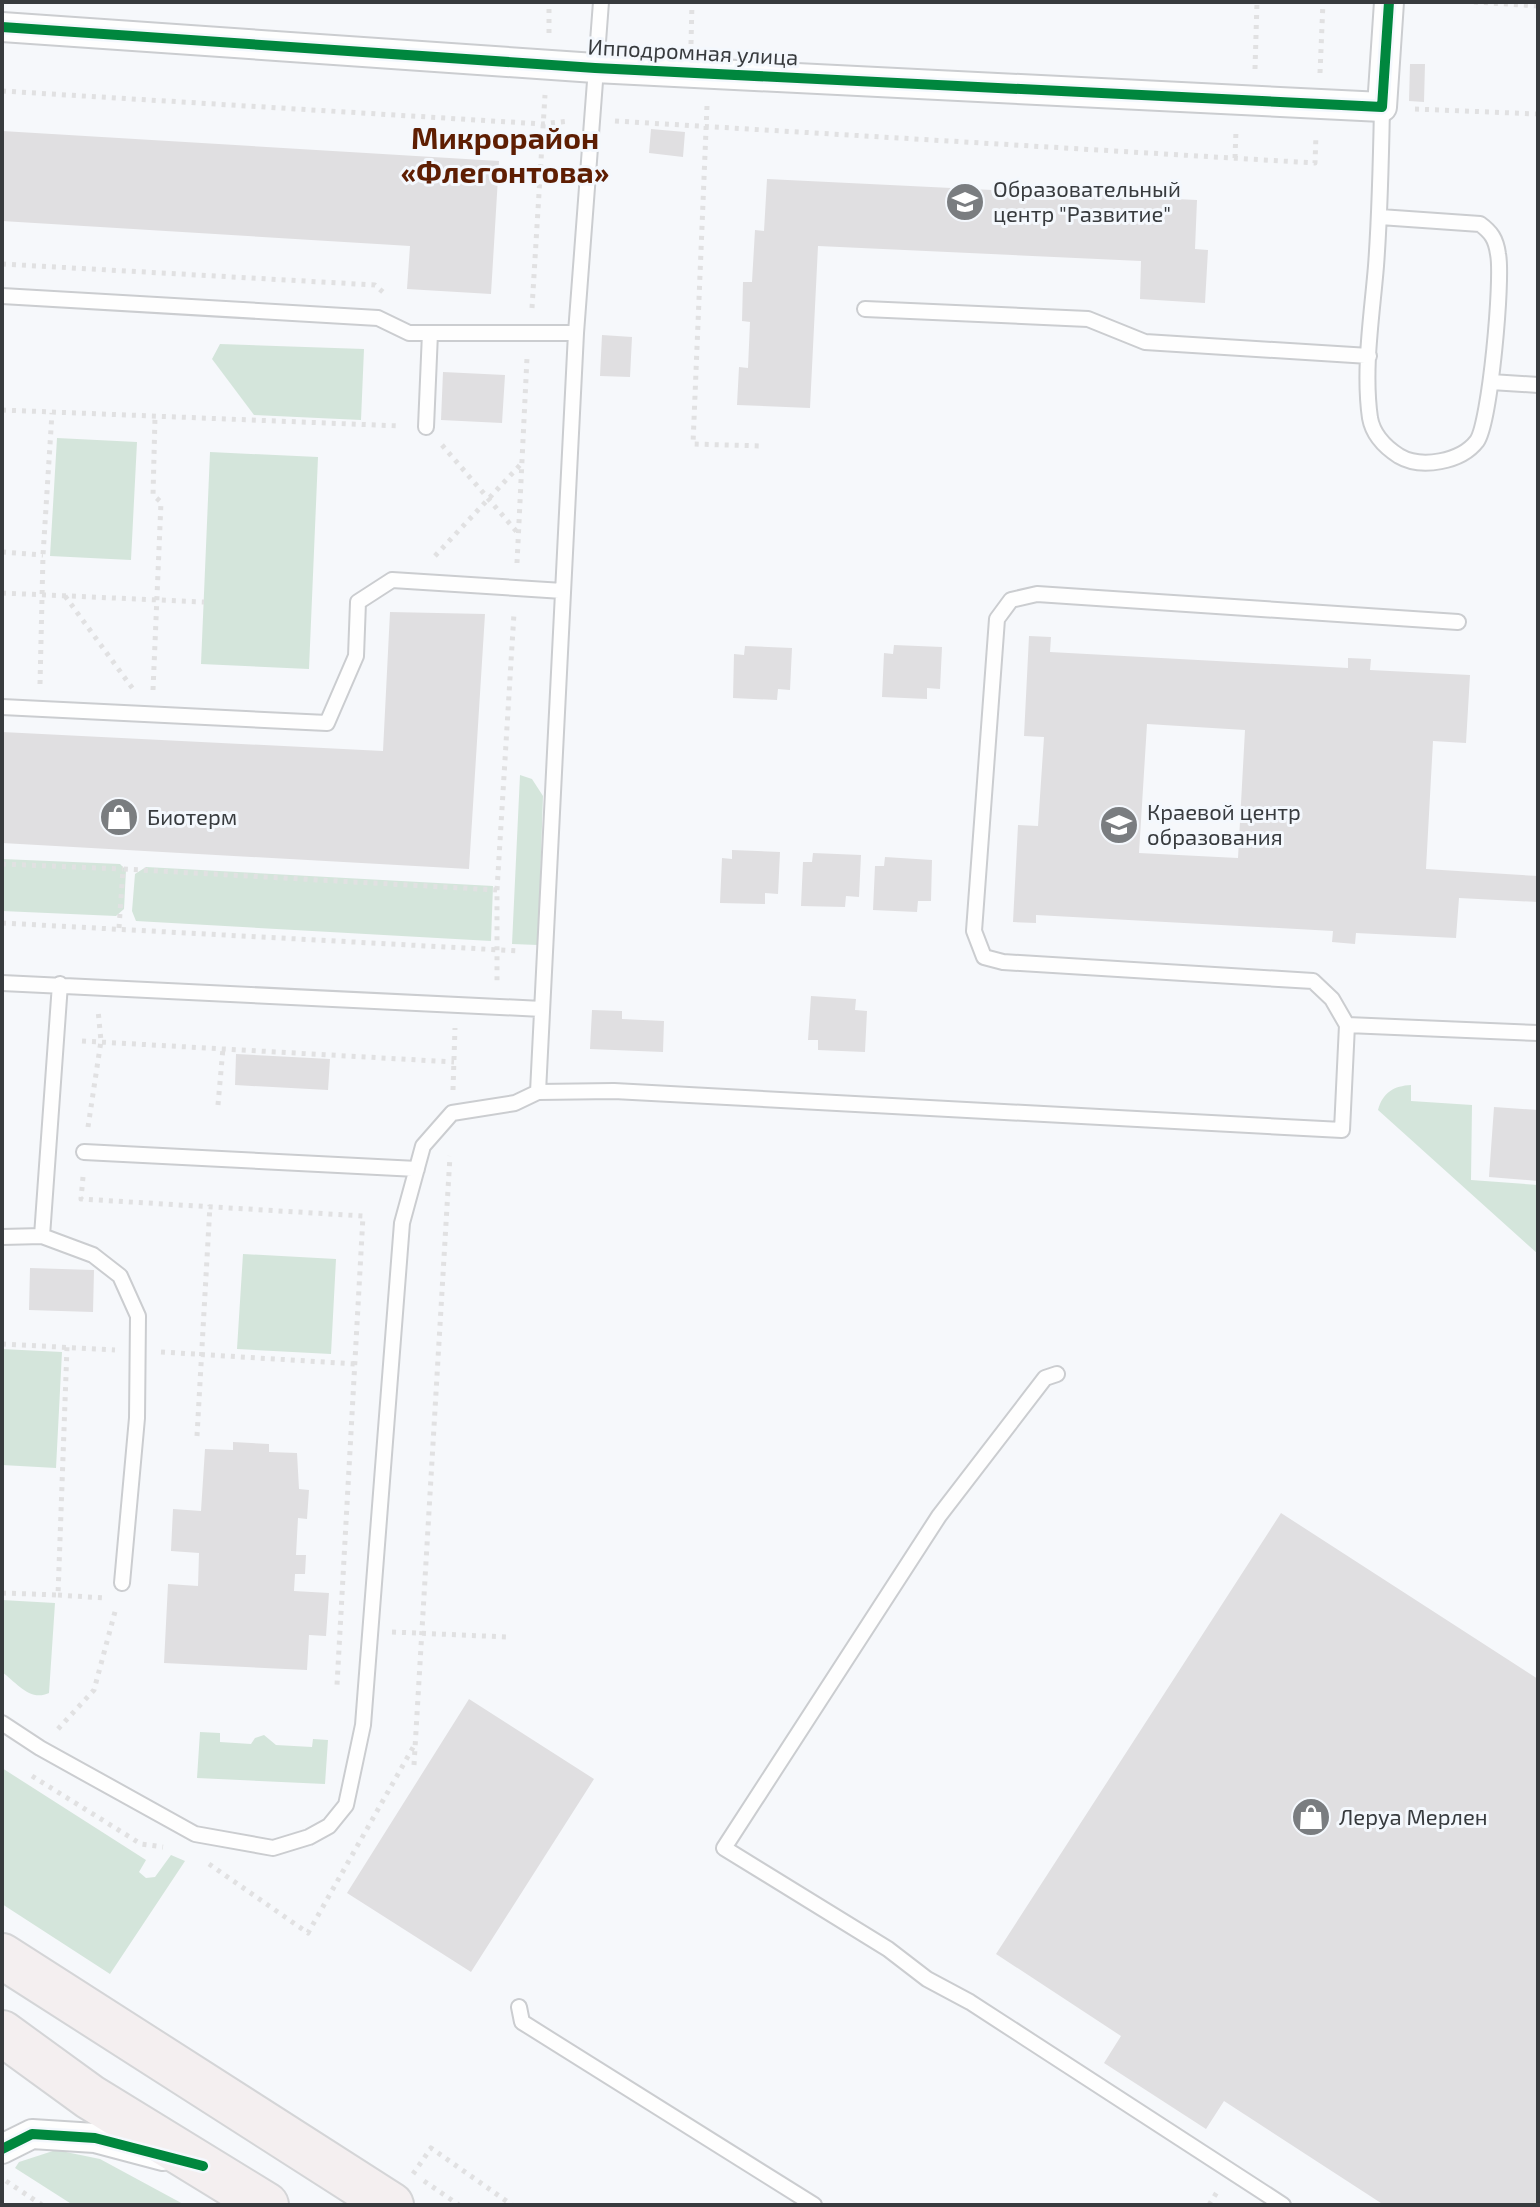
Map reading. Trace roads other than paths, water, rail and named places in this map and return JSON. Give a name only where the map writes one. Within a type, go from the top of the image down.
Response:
[{"type":"main road","points":[[2,1956],[402,2189]]},
{"type":"main road","points":[[2,2033],[90,2097],[266,2205]]},
{"type":"street","points":[[1382,107],[1389,2]]},
{"type":"street","name":"Ипподромная улица","points":[[2,27],[595,68],[1382,107]]},
{"type":"street","points":[[2,2149],[32,2134],[95,2138],[203,2166]]},
{"type":"lane","points":[[538,1092],[576,333],[601,2]]},
{"type":"lane","points":[[1380,217],[1480,224],[1492,233],[1499,256],[1491,382],[1478,440],[1457,456],[1426,463],[1400,457],[1377,438],[1370,420],[1369,356],[1380,217],[1382,107]]},
{"type":"lane","points":[[2,296],[378,318],[409,333],[576,333]]},
{"type":"lane","points":[[865,309],[1088,319],[1145,342],[1369,356]]},
{"type":"lane","points":[[426,427],[430,333]]},
{"type":"lane","points":[[1491,382],[1538,385]]},
{"type":"lane","points":[[2,707],[327,723],[356,656],[358,602],[392,580],[563,591]]},
{"type":"lane","points":[[2,1723],[40,1748],[195,1834],[273,1848],[309,1837],[329,1826],[346,1805],[363,1725],[402,1223],[423,1146],[452,1113],[515,1103],[538,1092],[614,1091],[1342,1130],[1347,1025],[1332,999],[1313,981],[1003,962],[984,957],[974,931],[997,619],[1011,600],[1037,594],[1458,622]]},
{"type":"lane","points":[[2,983],[96,985],[542,1009]]},
{"type":"lane","points":[[42,1236],[60,984]]},
{"type":"lane","points":[[1347,1025],[1538,1033]]},
{"type":"lane","points":[[84,1152],[417,1169]]},
{"type":"lane","points":[[2,1237],[42,1236],[93,1255],[120,1276],[138,1316],[137,1418],[122,1583]]},
{"type":"lane","points":[[1057,1374],[1045,1378],[939,1516],[724,1848],[880,1944],[927,1979],[970,2002],[1283,2205]]},
{"type":"lane","points":[[519,2007],[522,2022],[814,2205]]},
{"type":"place","name":"Образовательный центр \"Развитие\"","points":[[965,202]]},
{"type":"place","name":"Биотерм","points":[[119,817]]},
{"type":"place","name":"Краевой центр образования","points":[[1119,825]]},
{"type":"place","name":"Леруа Мерлен","points":[[1311,1817]]},
{"type":"district","name":"Микрорайон «Флегонтова»","points":[[505,156]]}]
